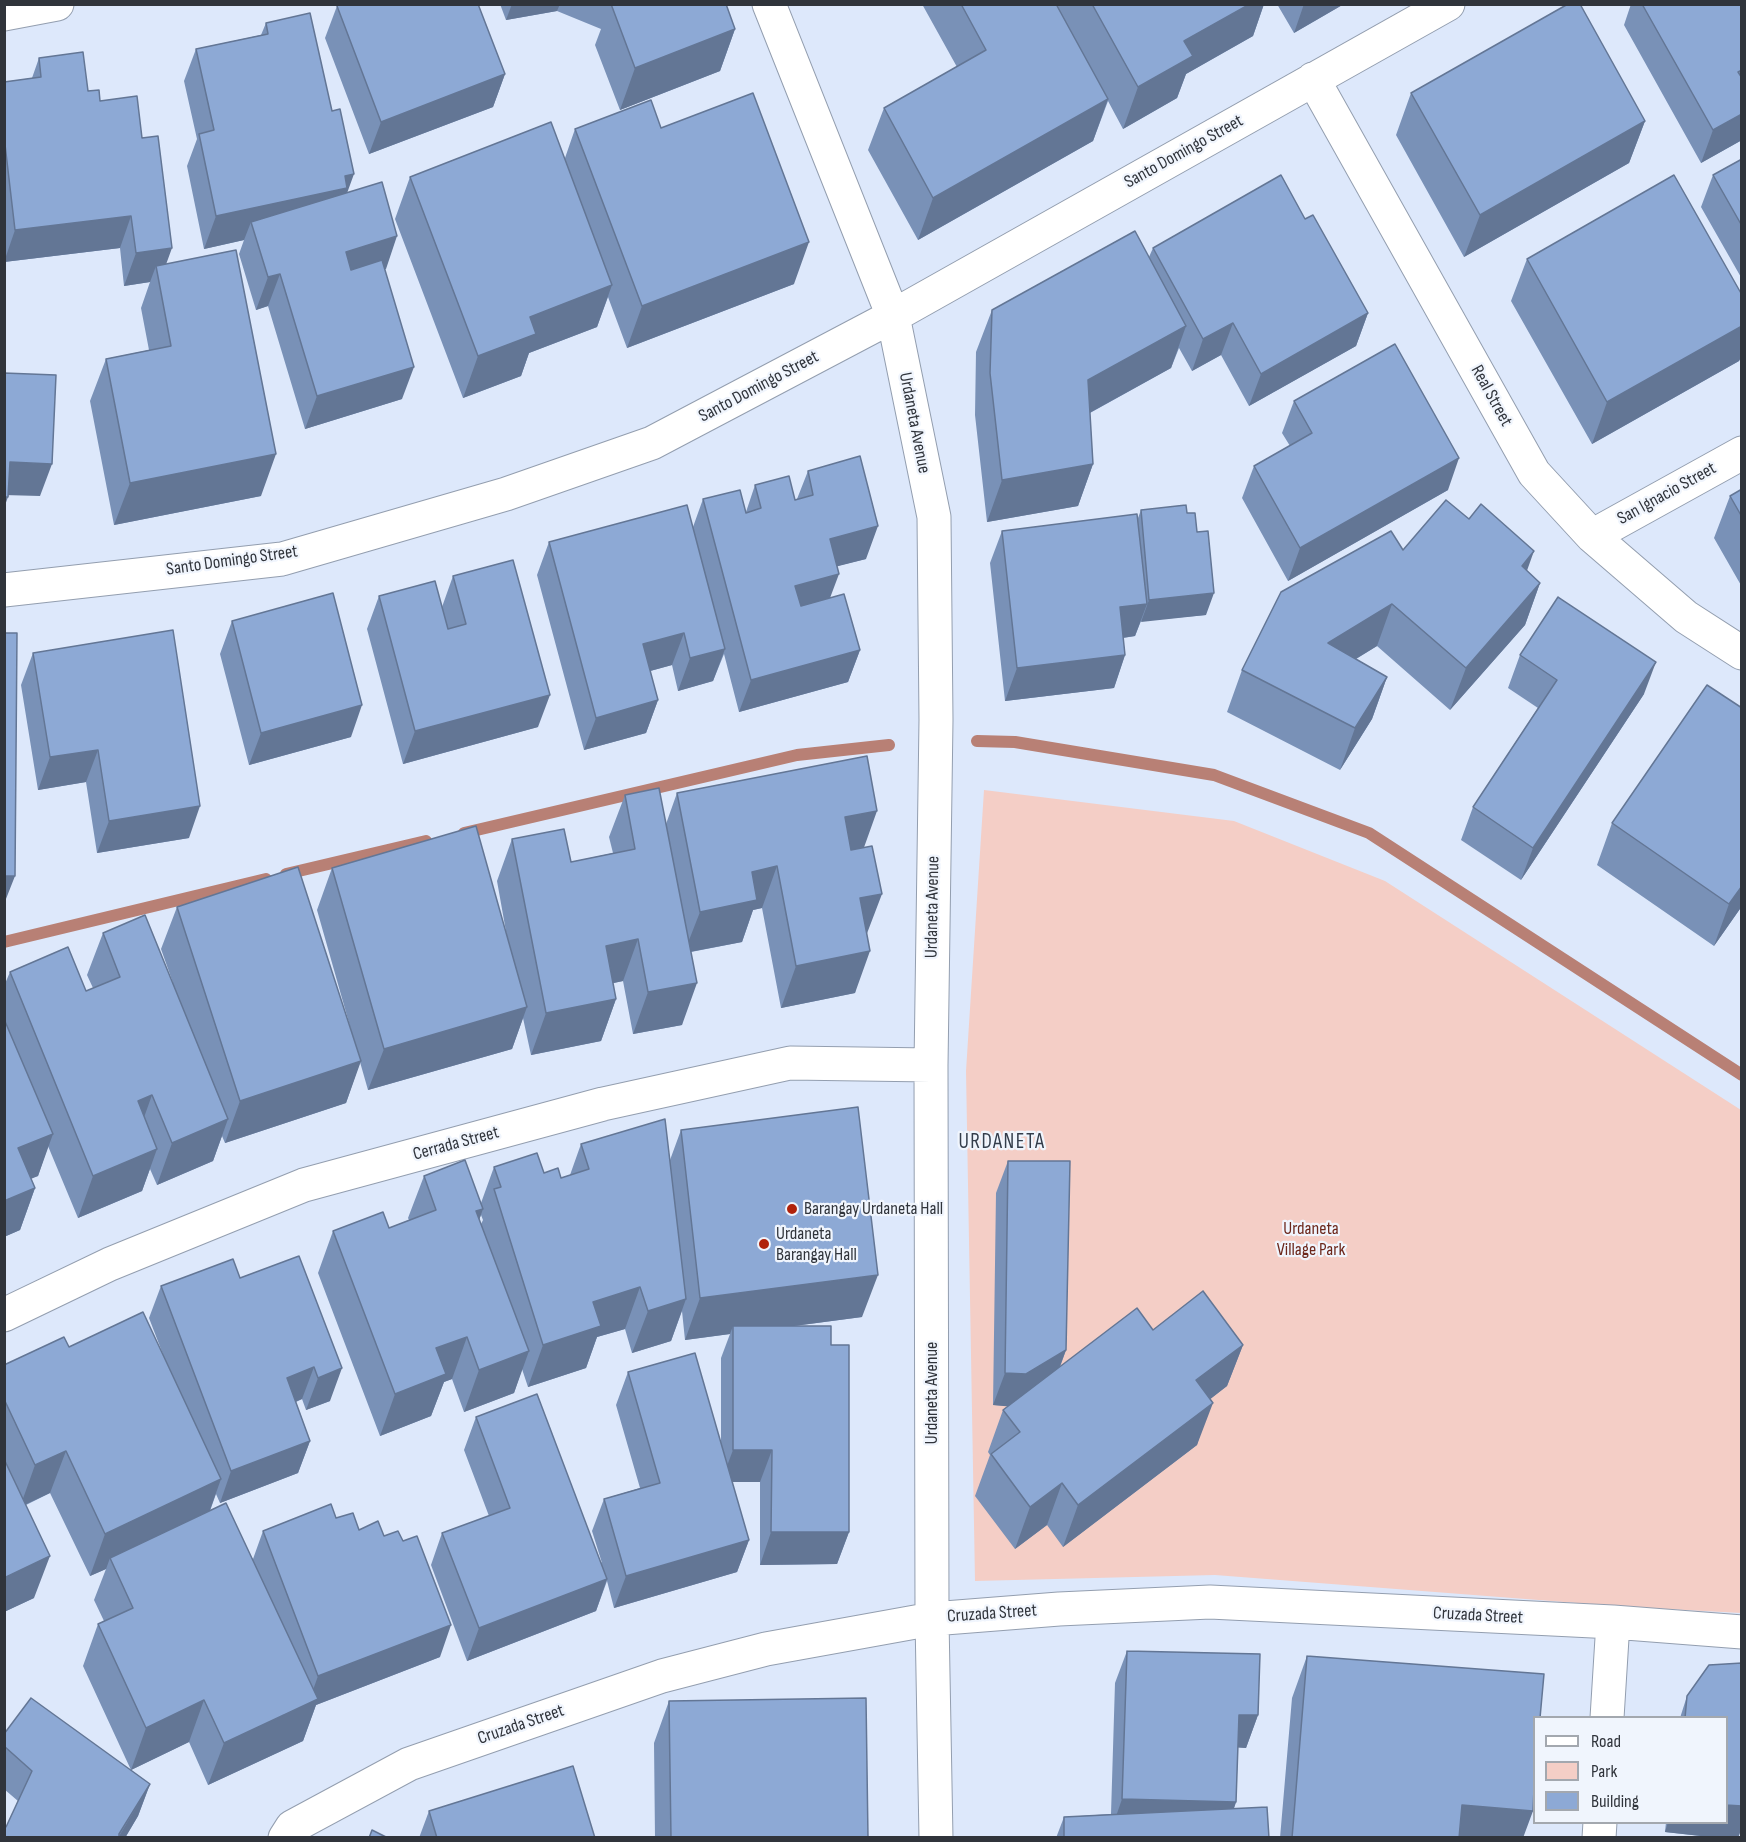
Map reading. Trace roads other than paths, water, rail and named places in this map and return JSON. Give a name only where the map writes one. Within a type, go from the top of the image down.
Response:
[{"type":"street","points":[[4,14],[57,4]]},
{"type":"street","name":"Urdaneta Avenue","points":[[769,4],[893,316],[934,517],[936,720],[931,1065],[932,1619],[936,1838]]},
{"type":"street","name":"Santo Domingo Street","points":[[4,590],[282,559],[506,494],[652,442],[893,316],[1448,4]]},
{"type":"street","name":"Real Street","points":[[1313,79],[1534,473],[1592,536],[1686,617],[1742,652]]},
{"type":"street","name":"San Ignacio Street","points":[[1592,536],[1742,453]]},
{"type":"street","name":"Cerrada Street","points":[[4,1315],[110,1264],[304,1185],[603,1104],[790,1063],[931,1065]]},
{"type":"street","name":"Cruzada Street","points":[[285,1838],[292,1827],[409,1764],[662,1676],[766,1649],[932,1619],[1059,1609],[1210,1602],[1613,1622],[1742,1632]]},
{"type":"street","points":[[1607,1716],[1613,1622]]},
{"type":"waterway","points":[[977,741],[1015,742],[1214,775],[1369,833],[1742,1075]]},
{"type":"waterway","points":[[464,833],[797,755],[889,745]]},
{"type":"waterway","points":[[286,874],[426,841]]},
{"type":"waterway","points":[[4,942],[266,879]]},
{"type":"place","name":"Barangay Urdaneta Hall","points":[[792,1209]]},
{"type":"place","name":"Urdaneta Barangay Hall","points":[[764,1244]]},
{"type":"district","name":"URDANETA","points":[[1002,1143]]},
{"type":"park label","name":"Urdaneta Village Park","points":[[1311,1239]]}]
